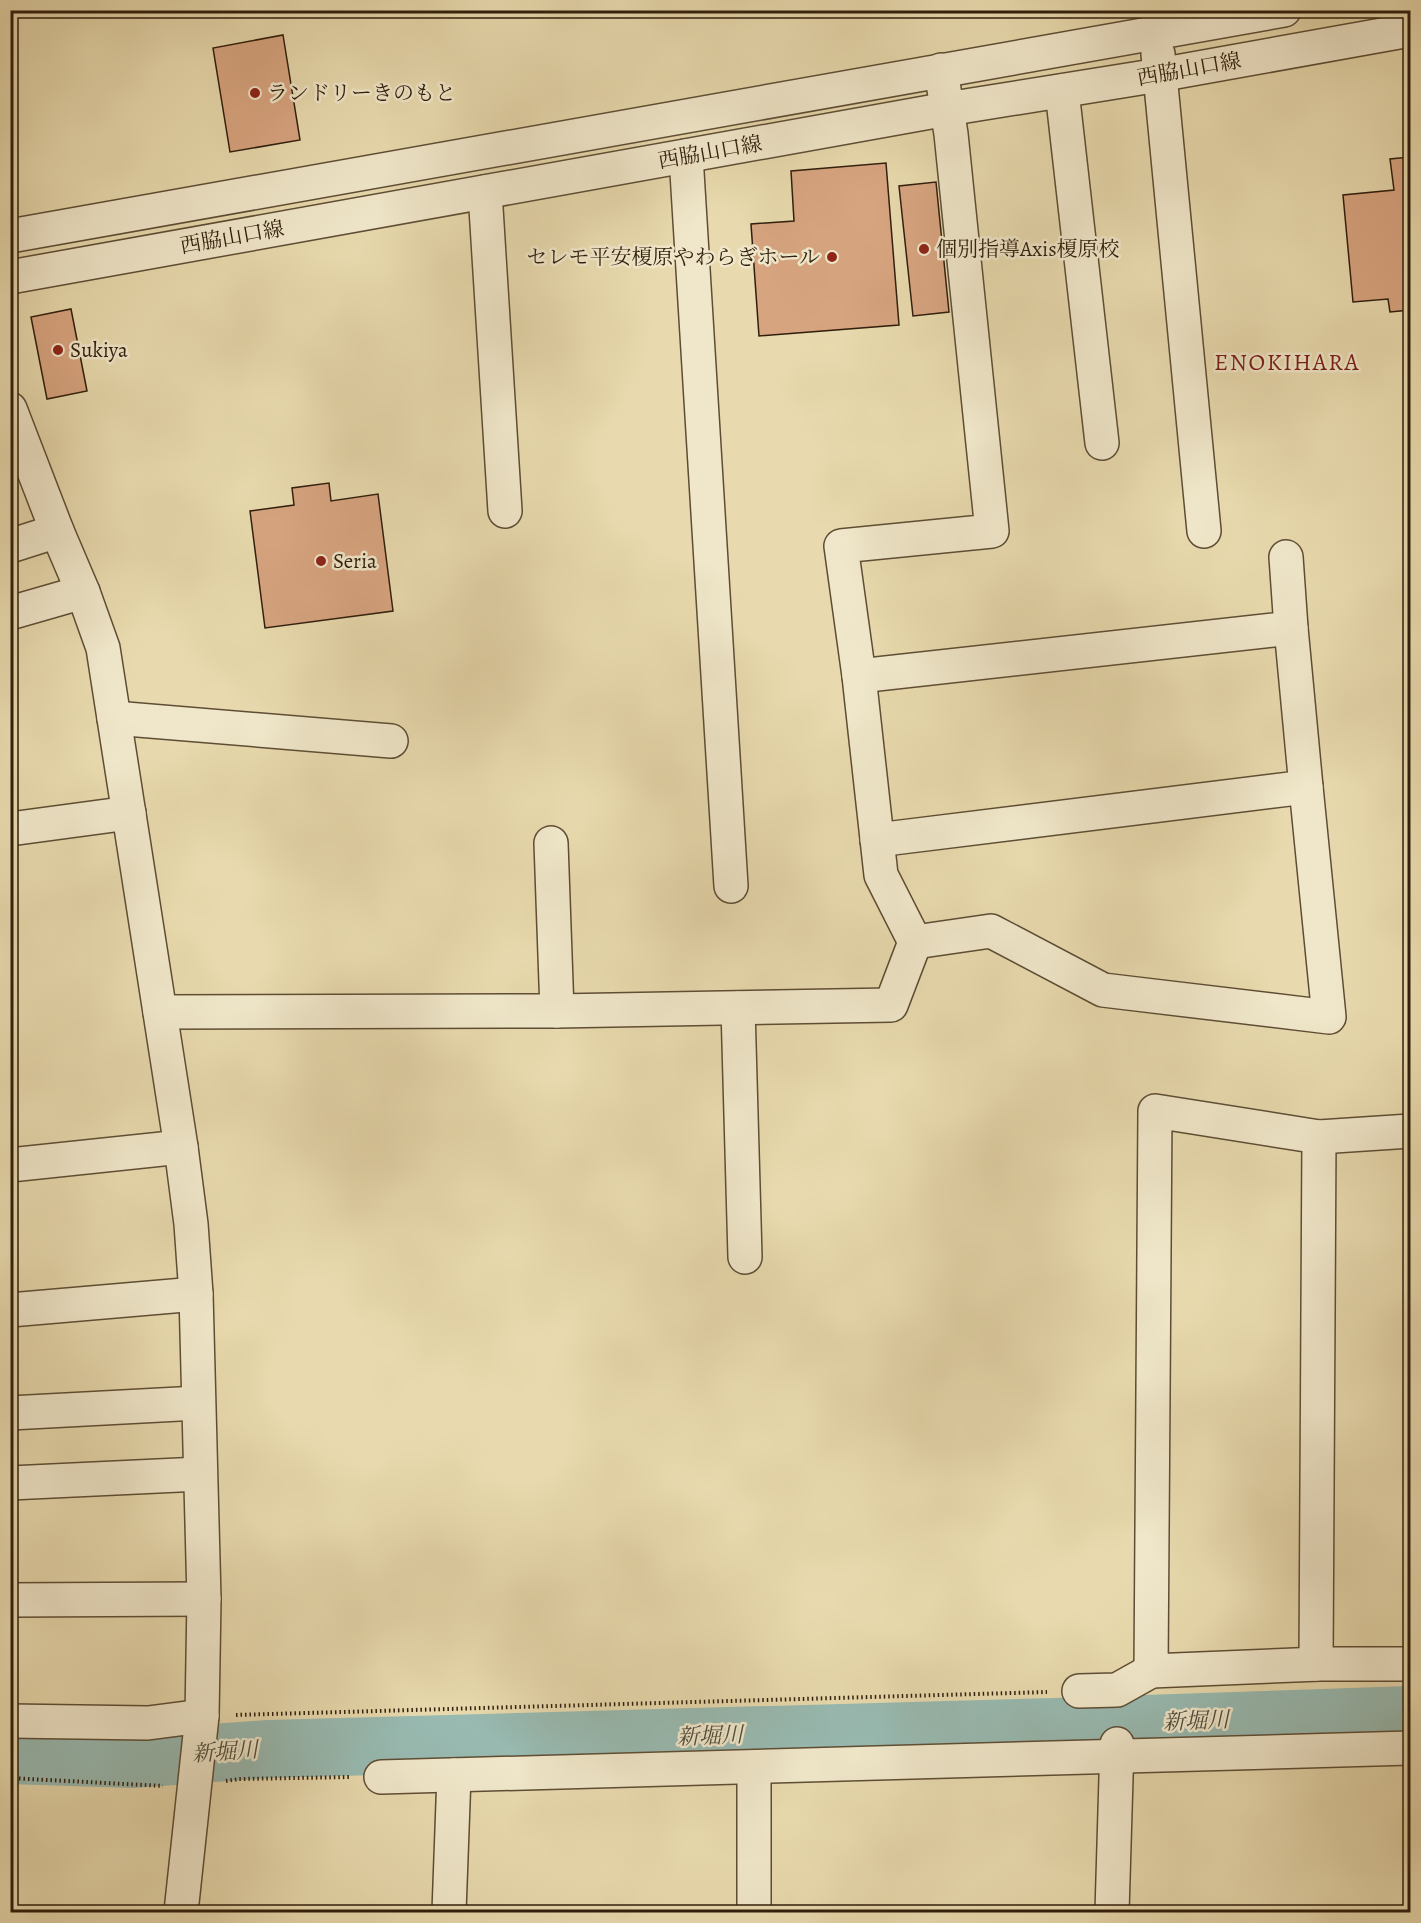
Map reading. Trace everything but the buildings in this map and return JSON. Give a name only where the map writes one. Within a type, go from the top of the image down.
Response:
[{"type":"street","name":"西脇山口線","points":[[10,236],[941,70],[1156,22],[1284,10]]},
{"type":"street","points":[[1156,22],[1159,75],[1204,531]]},
{"type":"street","name":"西脇山口線","points":[[10,277],[1410,30]]},
{"type":"street","points":[[159,1012],[557,1011],[891,1005],[915,942],[881,875],[859,676],[841,546],[992,531],[951,134],[941,70]]},
{"type":"street","points":[[1062,91],[1102,443]]},
{"type":"street","points":[[686,156],[731,886]]},
{"type":"street","points":[[485,192],[505,511]]},
{"type":"street","points":[[10,409],[83,592],[102,648],[181,1147],[191,1224],[196,1294],[204,1599],[201,1722],[181,1912]]},
{"type":"street","points":[[10,546],[57,531]]},
{"type":"street","points":[[915,942],[991,931],[1103,990],[1329,1017],[1286,557]]},
{"type":"street","points":[[10,613],[83,592]]},
{"type":"street","points":[[859,676],[1291,628]]},
{"type":"street","points":[[114,718],[391,741]]},
{"type":"street","points":[[878,840],[1306,788]]},
{"type":"street","points":[[10,829],[129,813]]},
{"type":"street","points":[[551,843],[557,1011]]},
{"type":"street","points":[[738,1008],[745,1257]]},
{"type":"street","points":[[1151,1671],[1155,1111],[1319,1137],[1410,1131]]},
{"type":"street","points":[[1316,1664],[1319,1137]]},
{"type":"street","points":[[10,1165],[181,1147]]},
{"type":"street","points":[[10,1310],[196,1294]]},
{"type":"street","points":[[10,1413],[198,1403]]},
{"type":"street","points":[[10,1483],[200,1474]]},
{"type":"street","points":[[10,1600],[204,1599]]},
{"type":"street","points":[[1079,1691],[1117,1695],[1151,1671],[1316,1664],[1410,1664]]},
{"type":"street","points":[[10,1721],[201,1722]]},
{"type":"street","points":[[381,1777],[754,1767],[1117,1750],[1410,1748]]},
{"type":"street","points":[[1112,1912],[1117,1750]]},
{"type":"street","points":[[754,1767],[754,1912]]},
{"type":"street","points":[[449,1912],[454,1775]]},
{"type":"path","points":[[201,1722],[1079,1691]]},
{"type":"path","points":[[10,1778],[195,1783],[239,1779],[381,1777]]},
{"type":"waterway","name":"新堀川","points":[[10,1755],[132,1759],[269,1749],[1410,1715]]},
{"type":"place","name":"ランドリーきのもと","points":[[255,93]]},
{"type":"place","name":"個別指導Axis榎原校","points":[[924,249]]},
{"type":"place","name":"セレモ平安榎原やわらぎホール","points":[[832,257]]},
{"type":"place","name":"Sukiya","points":[[58,350]]},
{"type":"place","name":"Seria","points":[[321,561]]},
{"type":"district","name":"ENOKIHARA","points":[[1287,362]]}]
